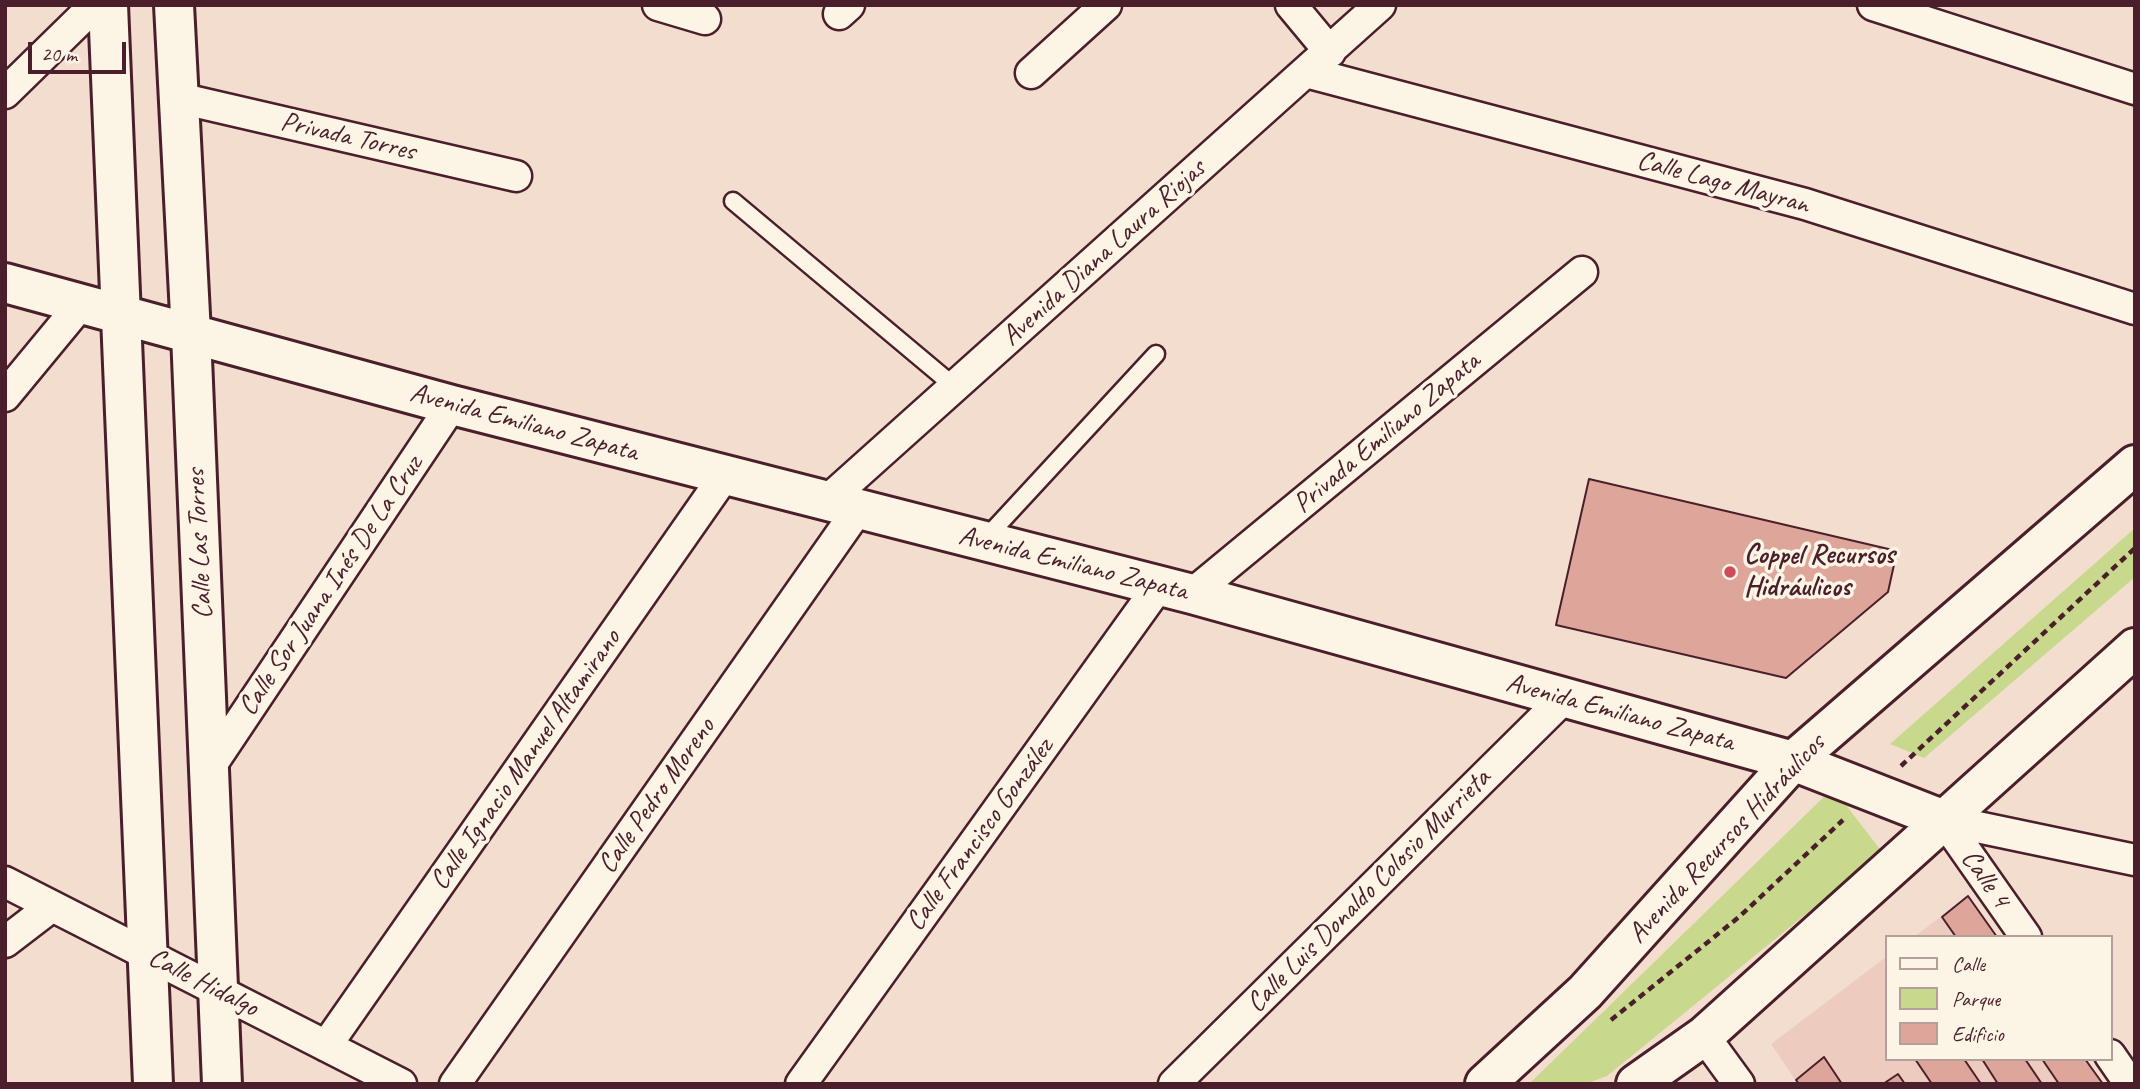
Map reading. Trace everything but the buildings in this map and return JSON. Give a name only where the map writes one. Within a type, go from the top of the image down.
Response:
[{"type":"main road","points":[[108,5],[153,1084]]},
{"type":"main road","name":"Calle Las Torres","points":[[174,5],[191,334],[222,1084]]},
{"type":"main road","name":"Avenida Emiliano Zapata","points":[[5,283],[452,405],[1175,591],[1793,761],[1944,820]]},
{"type":"main road","name":"Avenida Recursos Hidráulicos","points":[[1485,1084],[1585,992],[1793,761],[2135,466]]},
{"type":"main road","points":[[1636,1084],[1704,1036],[2135,648]]},
{"type":"street","points":[[5,93],[94,5]]},
{"type":"street","points":[[658,5],[705,19]]},
{"type":"street","points":[[1031,72],[1106,5]]},
{"type":"street","points":[[1291,5],[1330,52]]},
{"type":"street","name":"Avenida Diana Laura Riojas","points":[[844,504],[955,387],[1380,5]]},
{"type":"street","points":[[1873,5],[2135,89]]},
{"type":"street","name":"Calle Lago Mayran","points":[[1306,72],[1805,204],[2135,309]]},
{"type":"street","name":"Privada Torres","points":[[179,98],[516,176]]},
{"type":"street","name":"Privada Emiliano Zapata","points":[[1175,591],[1582,272]]},
{"type":"street","points":[[5,396],[81,304]]},
{"type":"street","name":"Calle Sor Juana Inés De La Cruz","points":[[210,767],[452,405]]},
{"type":"street","name":"Calle Ignacio Manuel Altamirano","points":[[326,1046],[725,475]]},
{"type":"street","name":"Calle Pedro Moreno","points":[[455,1084],[844,504]]},
{"type":"street","name":"Calle Francisco González","points":[[801,1084],[1175,591]]},
{"type":"street","name":"Calle Luis Donaldo Colosio Murrieta","points":[[1174,1084],[1564,698]]},
{"type":"street","name":"Avenida Emiliano Zapata","points":[[1944,820],[2135,860]]},
{"type":"street","name":"Calle 4","points":[[1944,820],[2025,935]]},
{"type":"street","name":"Calle Hidalgo","points":[[5,882],[326,1046],[363,1077],[401,1084]]},
{"type":"street","points":[[5,942],[52,906]]},
{"type":"street","points":[[1704,1036],[1740,1084]]},
{"type":"street","points":[[2112,1058],[2130,1084]]},
{"type":"lane","points":[[733,201],[955,387]]},
{"type":"lane","points":[[983,541],[1156,354]]},
{"type":"path","points":[[1608,1022],[1739,917],[2135,548]]},
{"type":"shaded area","points":[[1968,896],[1996,935],[1917,935]]},
{"type":"shaded area","points":[[1884,959],[1884,1061],[2086,1061],[2103,1084],[1798,1084],[1771,1044]]},
{"type":"green space","points":[[2135,528],[2135,577],[1924,758],[1890,744]]},
{"type":"green space","points":[[1833,788],[1882,852],[1607,1076],[1585,1084],[1529,1084]]},
{"type":"place","name":"Coppel Recursos Hidráulicos","points":[[1730,572]]}]
